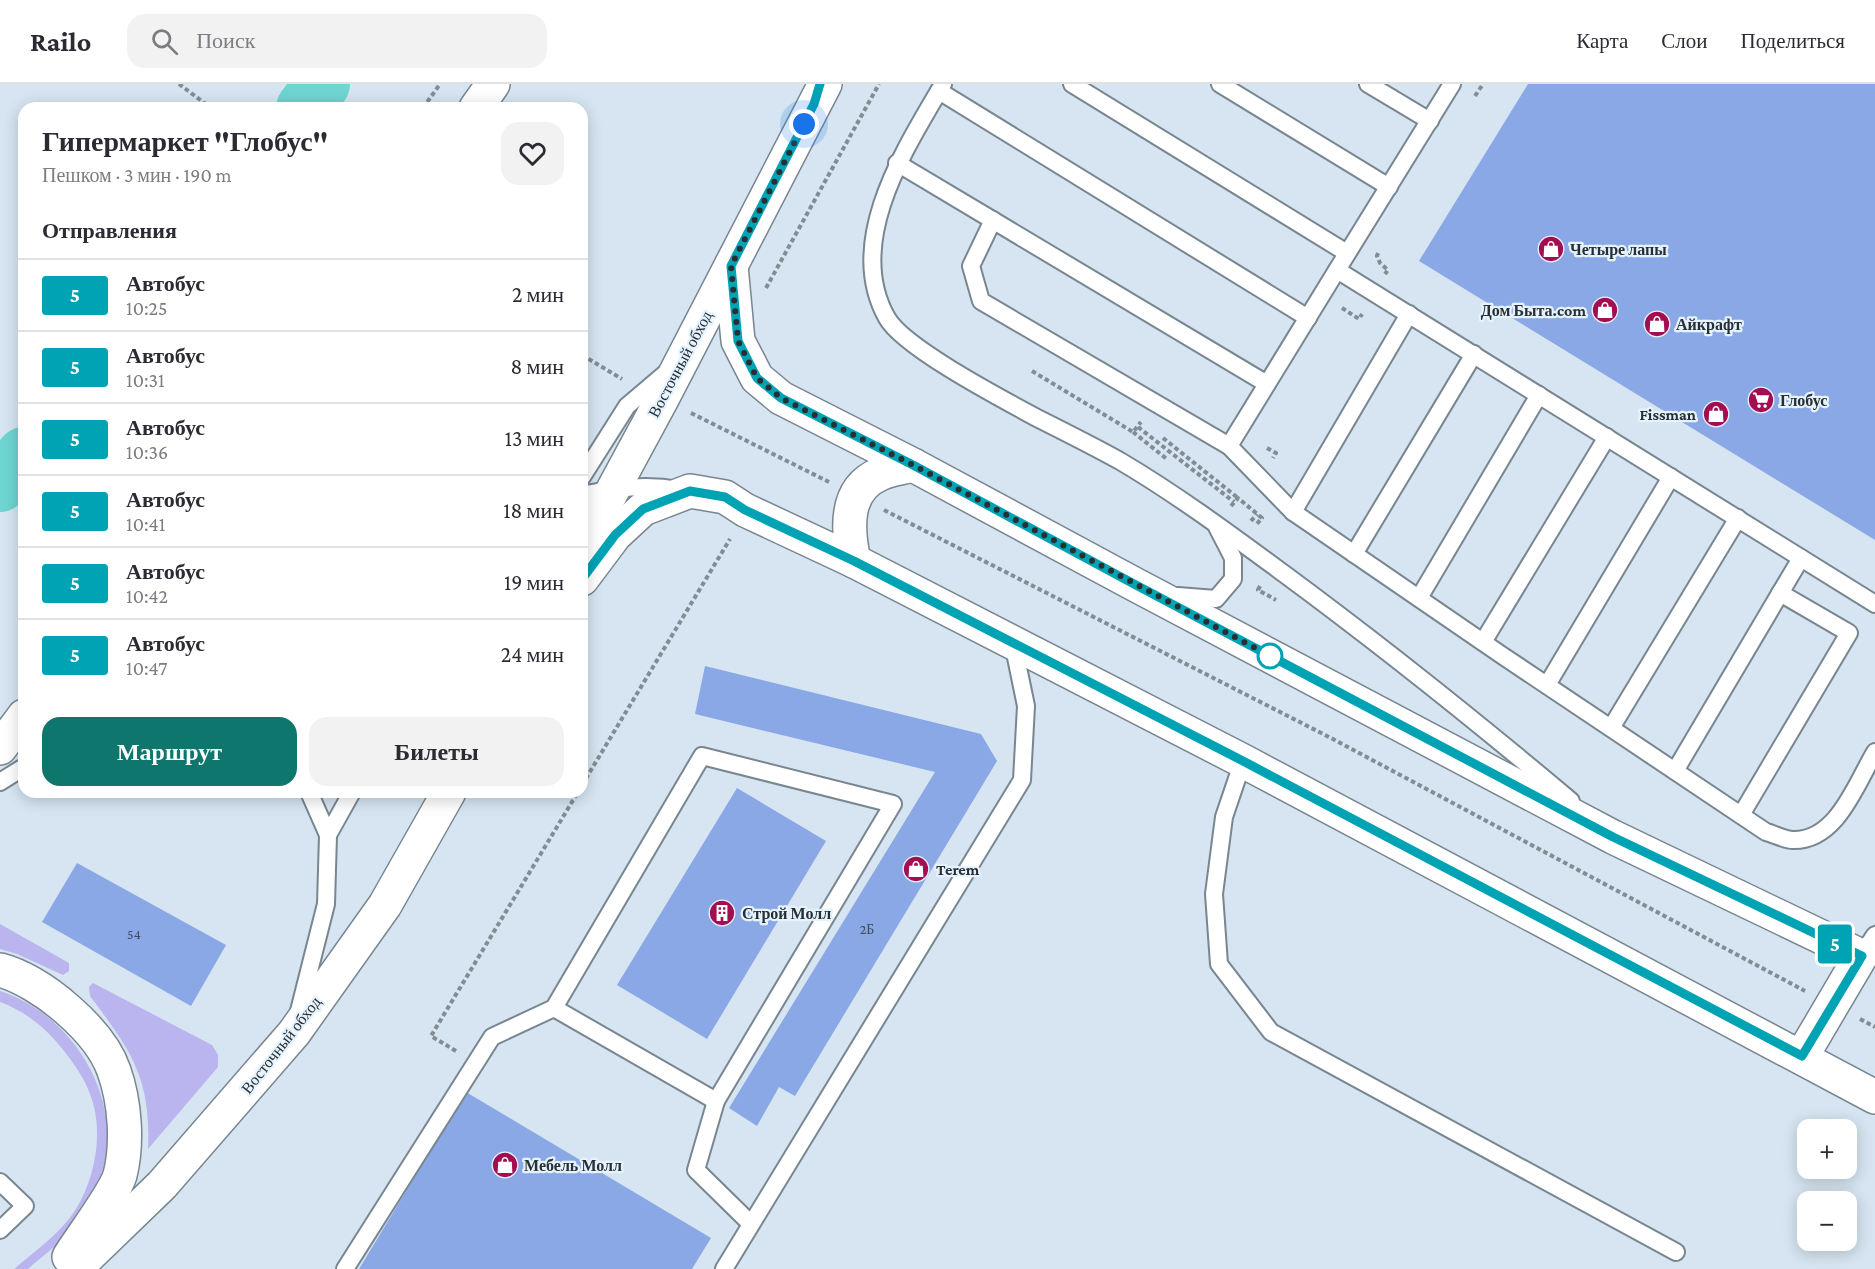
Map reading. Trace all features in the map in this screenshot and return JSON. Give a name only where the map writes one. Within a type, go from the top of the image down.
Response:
[{"type":"street","points":[[480,102],[493,84]]},
{"type":"street","name":"Восточный обход","points":[[588,525],[597,492],[654,395],[684,357],[820,91]]},
{"type":"street","points":[[731,266],[738,341],[757,378],[781,398],[913,465],[1613,837],[1868,945],[1834,1006],[1802,1056]]},
{"type":"street","points":[[854,561],[849,538],[849,517],[855,495],[879,474],[913,465]]},
{"type":"street","points":[[588,571],[615,535],[643,509],[690,491],[725,497],[745,510],[854,561],[1243,761],[1875,1096]]},
{"type":"street","points":[[0,748],[18,724]]},
{"type":"street","name":"Восточный обход","points":[[75,1269],[162,1185],[294,1033],[385,905],[446,798]]},
{"type":"street","points":[[0,970],[18,975],[54,998],[90,1032],[114,1069],[123,1109],[120,1177],[61,1269]]},
{"type":"lane","points":[[1072,84],[1347,253]]},
{"type":"lane","points":[[1220,84],[1389,187]]},
{"type":"lane","points":[[1368,84],[1430,121]]},
{"type":"lane","points":[[1229,446],[1452,84]]},
{"type":"lane","points":[[1308,318],[941,87],[897,163],[875,233],[871,261],[876,288],[888,320],[913,344],[995,396],[1121,462],[1215,524],[1461,709],[1613,837]]},
{"type":"lane","points":[[897,163],[1267,384]]},
{"type":"lane","points":[[993,220],[971,266],[981,301],[1229,446],[1293,512],[1766,832],[1792,840],[1816,836],[1833,824],[1875,752]]},
{"type":"lane","points":[[1337,270],[1875,604]]},
{"type":"lane","points":[[1293,512],[1409,314]]},
{"type":"lane","points":[[1354,554],[1474,354]]},
{"type":"lane","points":[[588,468],[627,406],[654,395]]},
{"type":"lane","points":[[1419,598],[1539,395]]},
{"type":"lane","points":[[1483,642],[1607,437]]},
{"type":"lane","points":[[1547,685],[1671,477]]},
{"type":"lane","points":[[597,492],[656,486],[690,491]]},
{"type":"lane","points":[[1611,728],[1738,518]]},
{"type":"lane","points":[[1134,584],[1186,599],[1216,599],[1233,579],[1233,558],[1215,524]]},
{"type":"lane","points":[[1675,771],[1801,558]]},
{"type":"lane","points":[[1741,815],[1849,633],[1780,593]]},
{"type":"lane","points":[[724,1269],[1023,780],[1026,706],[1013,642]]},
{"type":"lane","points":[[345,1269],[492,1037],[554,1008],[702,756],[893,804],[716,1101],[696,1170],[751,1224]]},
{"type":"lane","points":[[1243,761],[1224,817],[1214,894],[1219,964],[1271,1032],[1676,1252]]},
{"type":"lane","points":[[0,782],[18,771]]},
{"type":"lane","points":[[294,1033],[326,904],[328,835],[312,798]]},
{"type":"lane","points":[[328,835],[349,798]]},
{"type":"lane","points":[[554,1008],[716,1101]]},
{"type":"lane","points":[[0,1182],[25,1206],[0,1230]]},
{"type":"path","points":[[179,84],[203,102]]},
{"type":"path","points":[[427,102],[440,84]]},
{"type":"path","points":[[766,289],[879,84]]},
{"type":"path","points":[[1470,104],[1483,84]]},
{"type":"path","points":[[1336,318],[1342,308],[1359,319],[1388,270],[1377,256],[1383,246]]},
{"type":"path","points":[[588,358],[654,395],[1331,738],[1875,1027]]},
{"type":"path","points":[[1032,371],[1133,432],[1148,444]]},
{"type":"path","points":[[1133,432],[1142,421],[1151,428]]},
{"type":"path","points":[[1138,427],[1257,514]]},
{"type":"path","points":[[1160,435],[1236,500]]},
{"type":"path","points":[[1244,503],[1262,480],[1276,453],[1258,443]]},
{"type":"path","points":[[1229,508],[1236,500]]},
{"type":"path","points":[[588,775],[731,538]]},
{"type":"path","points":[[1253,551],[1262,584],[1258,590],[1283,604]]},
{"type":"path","points":[[1331,738],[1350,699]]},
{"type":"path","points":[[475,1063],[431,1036],[574,798]]},
{"type":"shaded area","points":[[0,924],[69,963],[69,971],[63,975],[17,954],[0,949]]},
{"type":"shaded area","points":[[93,983],[212,1045],[218,1055],[218,1067],[148,1149],[146,1102],[142,1083],[136,1066],[117,1033],[90,996],[89,987]]},
{"type":"shaded area","points":[[0,991],[28,1004],[53,1022],[74,1044],[91,1070],[102,1099],[107,1129],[105,1159],[95,1189],[83,1212],[73,1228],[28,1269],[14,1269],[63,1226],[83,1196],[96,1153],[97,1123],[88,1088],[72,1061],[51,1035],[36,1022],[0,1002]]},
{"type":"building","name":"Глобус","points":[[1528,84],[1875,84],[1875,540],[1419,261]]},
{"type":"building","points":[[705,666],[981,734],[997,761],[795,1096],[779,1087],[757,1126],[729,1108],[935,772],[695,714]]},
{"type":"building","name":"Строй Молл","points":[[737,788],[826,841],[707,1039],[617,985]]},
{"type":"building","points":[[77,863],[226,945],[191,1006],[42,922]]},
{"type":"building","name":"Мебель Молл","points":[[466,1092],[711,1238],[692,1269],[359,1269]]},
{"type":"waterway","points":[[308,102],[322,84]]},
{"type":"waterway","points":[[0,484],[18,462]]},
{"type":"bus line","name":"5","points":[[588,571],[615,535],[643,509],[690,491],[725,497],[745,510],[854,561],[1243,761],[1802,1056],[1862,956],[1613,837],[913,465],[781,398],[757,378],[738,341],[731,266],[814,104],[820,84]]},
{"type":"place","name":"Четыре лапы","points":[[1551,249]]},
{"type":"place","name":"Дом Быта.com","points":[[1605,310]]},
{"type":"place","name":"Айкрафт","points":[[1657,324]]},
{"type":"place","name":"Глобус","points":[[1761,400]]},
{"type":"place","name":"Fissman","points":[[1716,414]]},
{"type":"place","name":"Terem","points":[[916,869]]},
{"type":"place","name":"Строй Молл","points":[[722,913]]},
{"type":"place","name":"Мебель Молл","points":[[505,1165]]},
{"type":"route","points":[[804,124],[731,266],[738,341],[757,378],[781,398],[913,465],[1274,658],[1270,656]]}]
